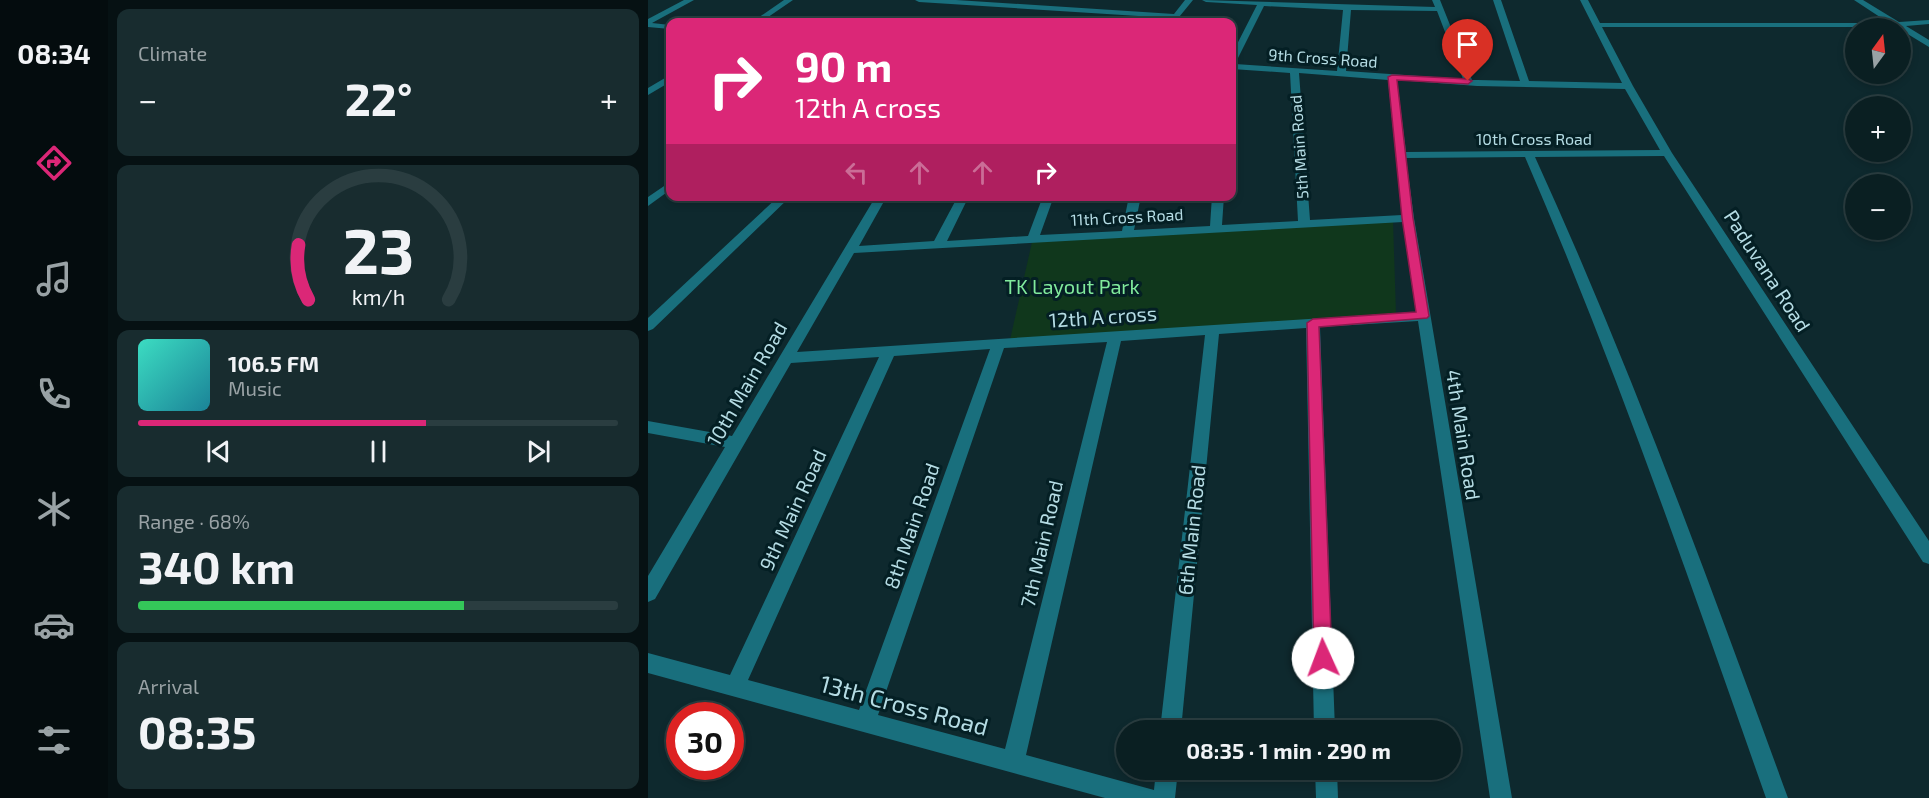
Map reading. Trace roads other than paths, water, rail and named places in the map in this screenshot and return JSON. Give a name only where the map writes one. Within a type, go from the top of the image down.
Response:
[{"type":"street","points":[[650,26],[690,0]]},
{"type":"street","points":[[762,18],[789,0]]},
{"type":"street","points":[[919,0],[1162,18]]},
{"type":"street","points":[[1075,10],[1084,0]]},
{"type":"street","points":[[1174,18],[1189,0]]},
{"type":"street","points":[[1206,0],[1347,8],[1440,9]]},
{"type":"street","points":[[1436,0],[1468,81]]},
{"type":"street","points":[[1497,0],[1525,83]]},
{"type":"street","name":"Paduvana Road","points":[[1584,0],[1628,86],[1667,153],[1929,556]]},
{"type":"street","points":[[1858,0],[1885,18]]},
{"type":"street","points":[[1236,56],[1261,4]]},
{"type":"street","points":[[1341,73],[1347,8]]},
{"type":"street","points":[[1911,24],[1929,22]]},
{"type":"street","points":[[1596,25],[1845,25]]},
{"type":"street","points":[[650,26],[666,27]]},
{"type":"street","points":[[1911,34],[1929,44]]},
{"type":"street","name":"9th Cross Road","points":[[1236,64],[1294,71],[1392,77],[1628,86]]},
{"type":"street","name":"5th Main Road","points":[[1294,71],[1304,223]]},
{"type":"street","name":"4th Main Road","points":[[1392,77],[1422,316],[1501,798]]},
{"type":"street","points":[[648,92],[666,81]]},
{"type":"street","name":"10th Cross Road","points":[[1401,155],[1667,153]]},
{"type":"street","points":[[1529,154],[1557,215],[1644,430],[1777,798]]},
{"type":"street","points":[[648,203],[666,188]]},
{"type":"street","points":[[648,326],[781,201]]},
{"type":"street","name":"10th Main Road","points":[[648,593],[879,201]]},
{"type":"street","points":[[939,244],[961,201]]},
{"type":"street","points":[[1033,239],[1047,201]]},
{"type":"street","points":[[1127,233],[1134,201]]},
{"type":"street","points":[[1216,228],[1218,201]]},
{"type":"street","name":"11th Cross Road","points":[[849,250],[1408,218]]},
{"type":"street","name":"12th A cross","points":[[787,358],[1422,316]]},
{"type":"street","points":[[1313,323],[1325,720]]},
{"type":"street","name":"6th Main Road","points":[[1172,720],[1213,329]]},
{"type":"street","name":"7th Main Road","points":[[1013,762],[1115,336]]},
{"type":"street","name":"8th Main Road","points":[[865,722],[999,344]]},
{"type":"street","name":"9th Main Road","points":[[735,687],[889,351]]},
{"type":"street","points":[[648,427],[737,443]]},
{"type":"street","name":"13th Cross Road","points":[[648,663],[1146,798]]},
{"type":"street","points":[[1164,798],[1166,780]]},
{"type":"street","points":[[1326,780],[1327,798]]},
{"type":"park label","name":"TK Layout Park","points":[[1072,287]]}]
